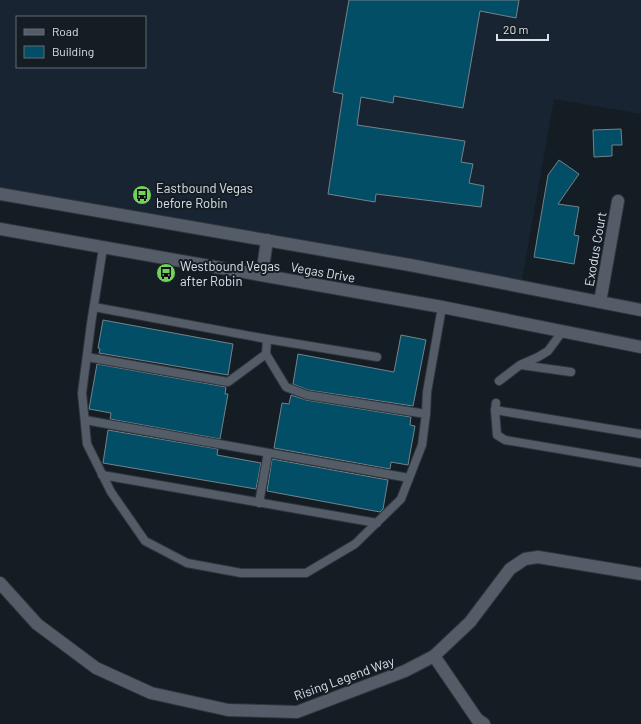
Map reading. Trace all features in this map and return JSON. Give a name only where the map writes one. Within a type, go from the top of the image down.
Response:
[{"type":"main road","name":"Vegas Drive","points":[[0,194],[417,266],[641,310]]},
{"type":"main road","name":"Exodus Court","points":[[600,302],[618,201]]},
{"type":"main road","name":"Vegas Drive","points":[[0,229],[442,307],[641,347]]},
{"type":"main road","points":[[262,275],[267,240]]},
{"type":"main road","name":"Rising Legend Way","points":[[0,583],[37,624],[96,668],[151,693],[228,710],[297,718],[405,671],[434,656],[470,622],[510,569],[525,560],[538,557],[641,574]]},
{"type":"main road","points":[[434,656],[477,719],[484,724]]},
{"type":"lane","points":[[103,248],[82,393],[87,444],[111,492],[145,541],[187,563],[240,573],[306,573],[355,544],[401,499],[422,445],[427,392],[442,307]]},
{"type":"lane","points":[[94,307],[267,339],[378,357]]},
{"type":"lane","points":[[500,381],[520,365],[548,351],[562,332]]},
{"type":"lane","points":[[267,339],[266,354],[286,387],[307,395],[426,414]]},
{"type":"lane","points":[[87,357],[228,382],[266,354]]},
{"type":"lane","points":[[520,365],[571,372]]},
{"type":"lane","points":[[641,434],[495,407],[496,435],[506,440],[641,463]]},
{"type":"lane","points":[[85,420],[409,478]]},
{"type":"lane","points":[[259,502],[268,452]]},
{"type":"lane","points":[[102,475],[377,523]]},
{"type":"shaded area","points":[[0,0],[641,0],[641,114],[554,99],[521,286],[0,194]]},
{"type":"building","points":[[349,0],[519,0],[516,18],[480,11],[463,108],[394,96],[393,103],[361,97],[357,125],[465,141],[461,162],[473,164],[469,183],[484,186],[481,207],[376,194],[375,202],[328,194],[343,94],[333,92]]},
{"type":"building","points":[[621,129],[622,145],[612,145],[612,156],[594,157],[593,130]]},
{"type":"building","points":[[559,160],[579,174],[558,204],[579,207],[574,235],[579,236],[574,264],[534,257],[548,175]]},
{"type":"building","points":[[103,320],[233,344],[228,375],[99,353],[100,349],[98,348]]},
{"type":"building","points":[[401,335],[426,340],[413,406],[308,390],[293,384],[298,354],[394,372]]},
{"type":"building","points":[[97,364],[226,387],[225,394],[228,394],[220,439],[110,419],[111,413],[89,409]]},
{"type":"building","points":[[291,395],[306,400],[411,417],[410,425],[415,426],[408,465],[391,462],[390,469],[274,448],[282,403],[289,404]]},
{"type":"building","points":[[108,430],[218,449],[217,455],[261,463],[256,489],[103,463]]},
{"type":"building","points":[[272,459],[388,480],[383,509],[380,512],[267,491]]},
{"type":"place","name":"Eastbound Vegas before Robin","points":[[142,195]]},
{"type":"place","name":"Westbound Vegas after Robin","points":[[166,273]]}]
